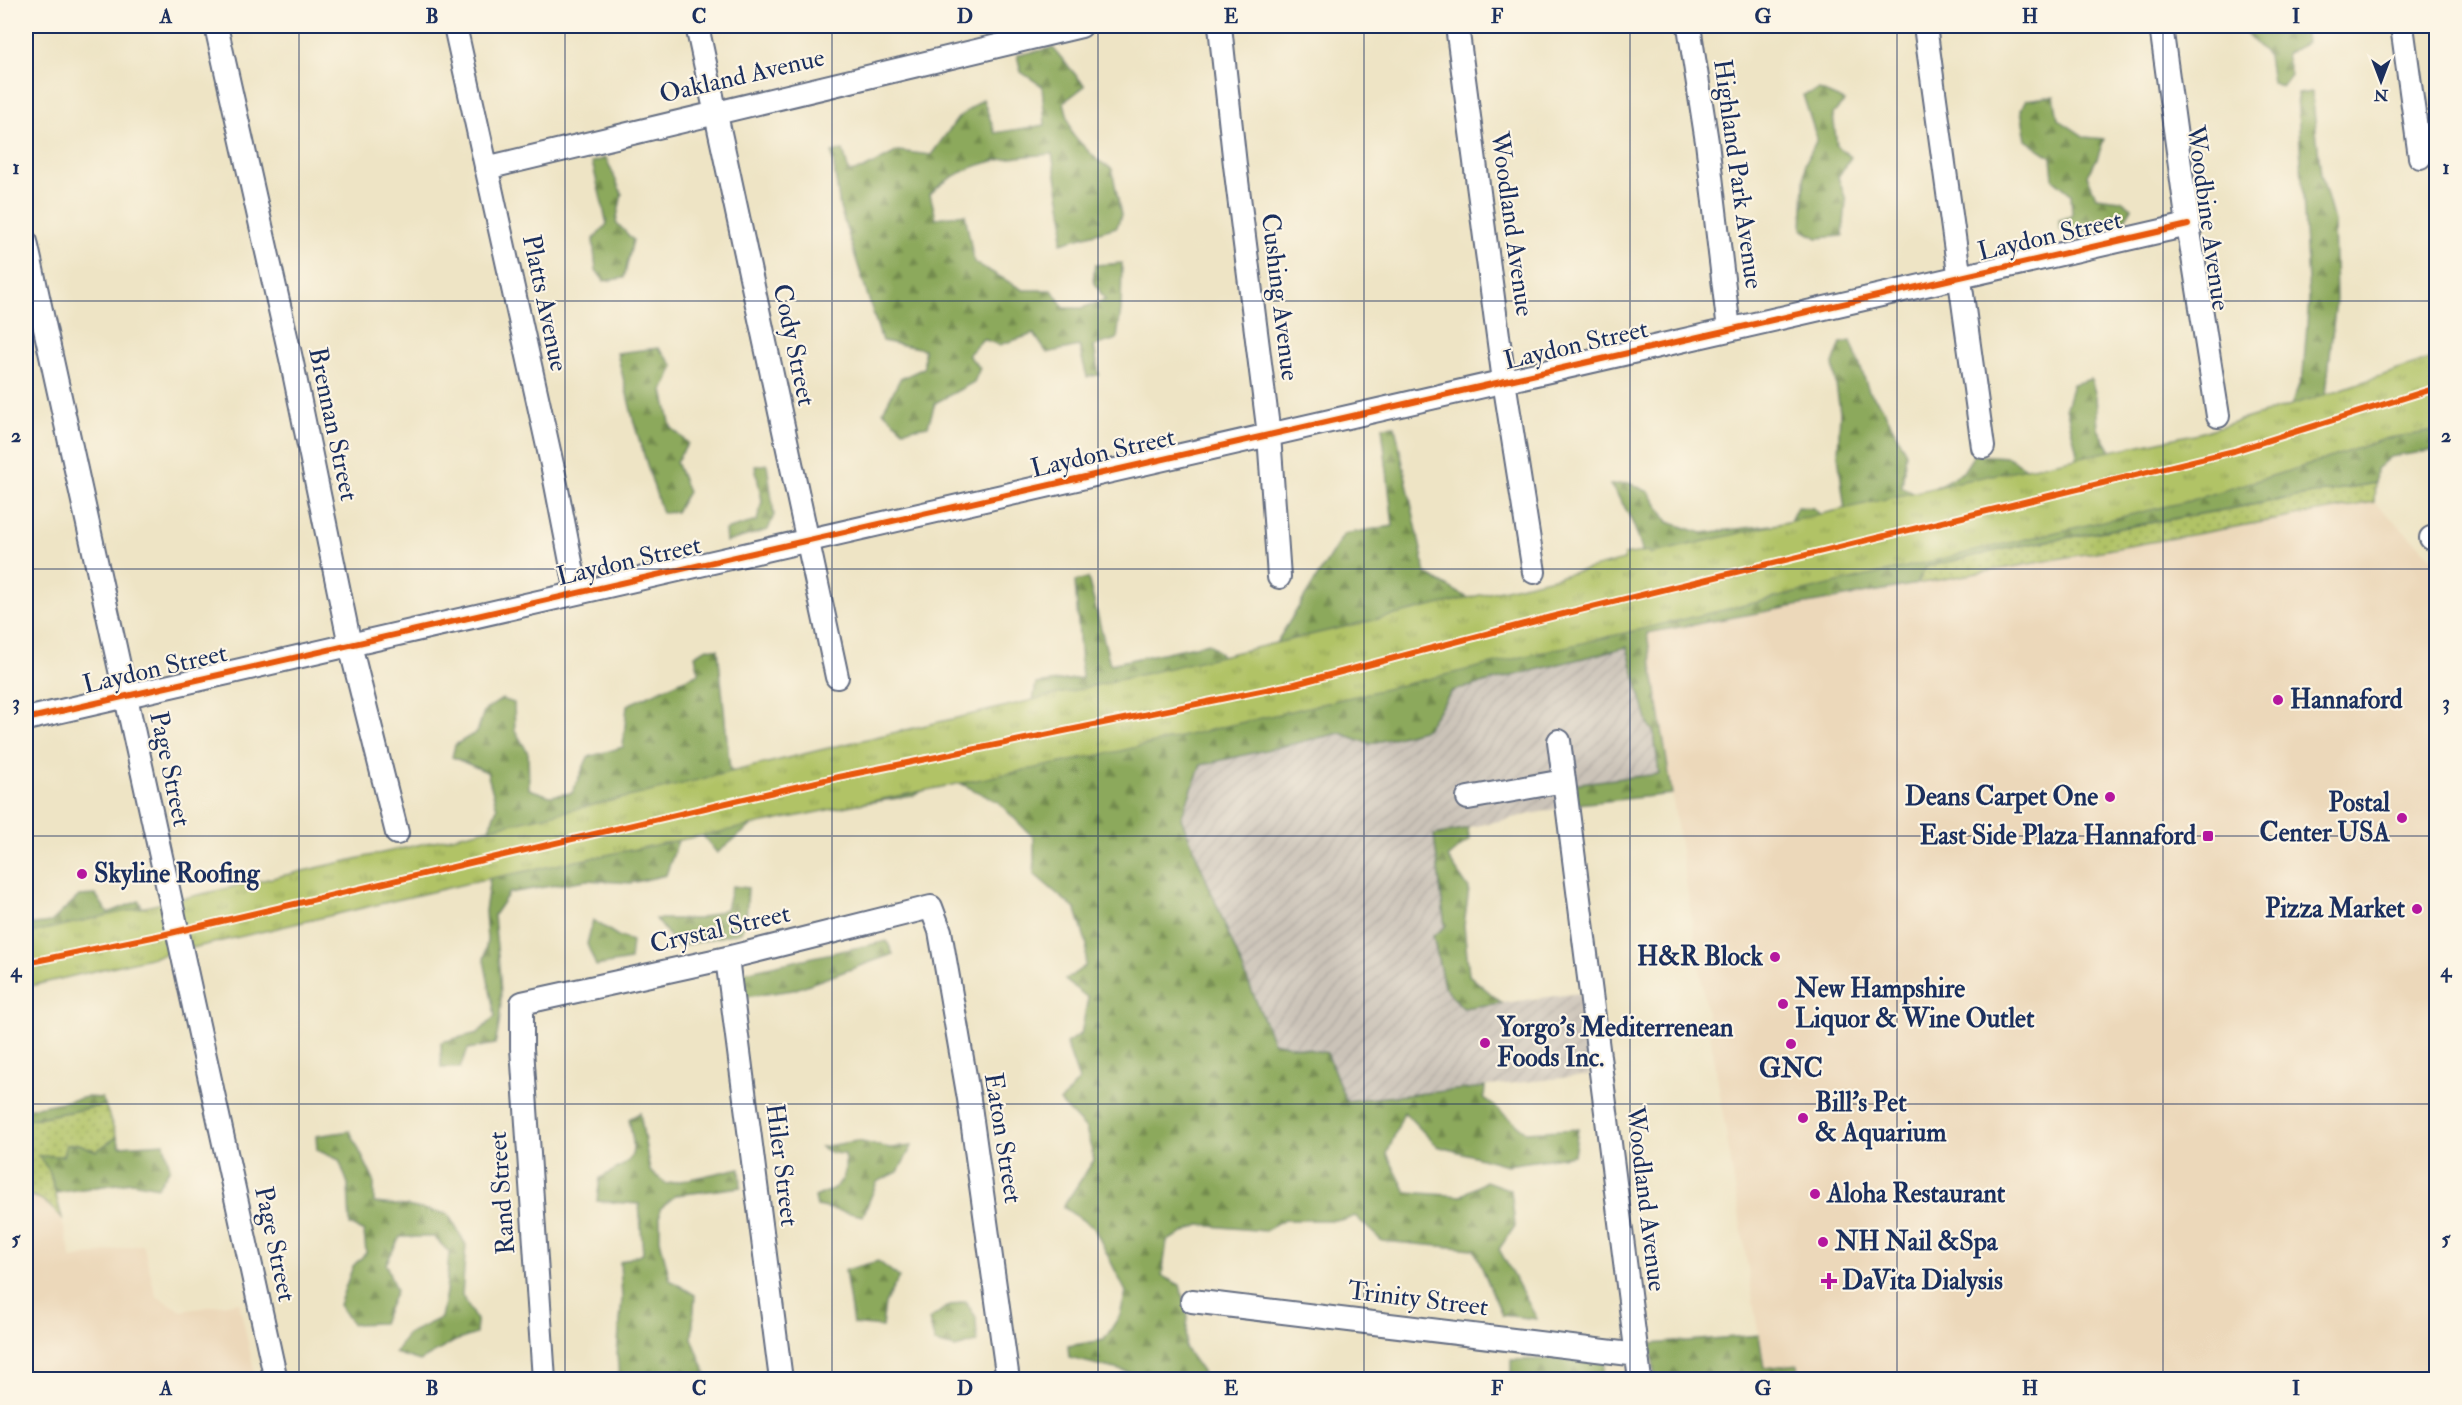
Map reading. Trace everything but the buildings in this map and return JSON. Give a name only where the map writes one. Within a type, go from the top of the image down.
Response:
[{"type":"street","name":"Brennan Street","points":[[216,26],[294,375],[350,645],[397,833]]},
{"type":"street","name":"Platts Avenue","points":[[455,26],[553,469],[577,593]]},
{"type":"street","name":"Cody Street","points":[[697,26],[837,677]]},
{"type":"street","name":"Oakland Avenue","points":[[486,168],[715,111],[1081,26]]},
{"type":"street","name":"Cushing Avenue","points":[[1221,26],[1235,165],[1269,435],[1279,577]]},
{"type":"street","name":"Woodland Avenue","points":[[1457,26],[1504,381],[1534,572]]},
{"type":"street","name":"Highland Park Avenue","points":[[1689,26],[1707,142],[1729,330]]},
{"type":"street","points":[[1925,26],[1983,447]]},
{"type":"street","name":"Woodbine Avenue","points":[[2161,26],[2188,225],[2218,416]]},
{"type":"street","points":[[2402,26],[2420,158]]},
{"type":"street","name":"Laydon Street","points":[[26,719],[2188,225]]},
{"type":"street","name":"Page Street","points":[[26,242],[276,1380]]},
{"type":"street","name":"Woodland Avenue","points":[[1559,741],[1640,1380]]},
{"type":"street","points":[[1468,798],[1564,781]]},
{"type":"street","name":"Crystal Street","points":[[522,1003],[728,958],[931,907]]},
{"type":"street","name":"Eaton Street","points":[[931,907],[940,931],[969,1099],[1008,1380]]},
{"type":"street","name":"Hiler Street","points":[[728,958],[781,1380]]},
{"type":"street","name":"Rand Street","points":[[522,1003],[522,1048],[544,1380]]},
{"type":"street","name":"Trinity Street","points":[[1192,1301],[1638,1354]]},
{"type":"shaded area","points":[[2374,502],[2436,561],[2436,1379],[1800,1380],[1798,1364],[1764,1369],[1646,633]]},
{"type":"shaded area","points":[[1628,647],[1648,724],[1654,733],[1659,774],[1571,784],[1578,804],[1434,835],[1445,927],[1463,1008],[1580,993],[1589,1075],[1345,1102],[1327,1053],[1273,1042],[1181,818],[1201,765],[1340,733],[1370,744],[1426,729],[1452,691]]},
{"type":"shaded area","points":[[49,1170],[72,1259],[143,1244],[156,1296],[182,1311],[239,1302],[256,1379],[26,1379],[26,1176]]},
{"type":"green space","points":[[2239,26],[2304,26],[2306,43],[2286,54],[2291,75],[2282,87],[2272,82],[2268,56]]},
{"type":"green space","points":[[1053,48],[1085,86],[1064,102],[1072,134],[1097,160],[1112,169],[1121,215],[1117,227],[1061,243],[1064,221],[1052,154],[1002,159],[987,163],[957,174],[930,194],[936,218],[965,214],[974,262],[1023,290],[1052,290],[1064,308],[1082,308],[1105,300],[1093,280],[1095,265],[1122,263],[1121,309],[1117,339],[1094,346],[1099,375],[1087,377],[1079,346],[1047,353],[1034,334],[999,345],[983,339],[968,355],[980,368],[974,382],[935,403],[928,426],[903,430],[883,411],[900,379],[924,368],[924,349],[882,341],[840,208],[832,153],[843,150],[849,172],[864,169],[898,151],[931,155],[958,118],[983,99],[995,133],[1045,125],[1042,86],[1021,72],[1017,55]]},
{"type":"green space","points":[[1819,90],[1845,101],[1833,114],[1837,146],[1851,157],[1838,177],[1846,200],[1843,236],[1817,238],[1802,229],[1805,164],[1817,139],[1803,95]]},
{"type":"green space","points":[[2312,92],[2321,175],[2334,221],[2336,299],[2326,394],[2357,397],[2436,366],[2436,450],[2390,457],[2376,469],[2375,483],[2013,547],[1926,567],[1917,584],[1647,633],[1672,794],[1578,804],[1571,784],[1659,774],[1654,733],[1648,724],[1627,647],[1452,691],[1426,729],[1370,744],[1340,733],[1201,765],[1181,818],[1273,1042],[1327,1053],[1346,1101],[1485,1087],[1484,1098],[1526,1132],[1578,1129],[1574,1155],[1507,1165],[1437,1146],[1404,1112],[1387,1154],[1406,1192],[1461,1196],[1486,1181],[1511,1190],[1515,1226],[1499,1249],[1537,1319],[1502,1315],[1474,1249],[1382,1241],[1355,1216],[1345,1220],[1284,1220],[1265,1231],[1199,1225],[1167,1241],[1162,1276],[1180,1285],[1188,1317],[1185,1348],[1207,1379],[1140,1379],[1136,1374],[1069,1358],[1068,1346],[1104,1340],[1120,1315],[1126,1292],[1094,1228],[1063,1207],[1094,1160],[1086,1129],[1060,1102],[1079,1080],[1066,1043],[1081,1034],[1088,998],[1065,980],[1085,966],[1087,945],[1076,910],[1034,874],[1034,838],[998,802],[948,777],[913,796],[761,818],[717,853],[700,832],[680,835],[666,875],[631,883],[586,880],[509,893],[494,915],[501,996],[499,1028],[495,1044],[468,1049],[460,1068],[441,1068],[441,1042],[478,1033],[495,1016],[484,960],[487,940],[485,911],[492,864],[485,838],[497,808],[487,772],[452,757],[455,745],[477,732],[484,711],[502,699],[514,703],[515,730],[528,753],[529,789],[550,796],[572,793],[588,757],[623,747],[627,705],[699,673],[695,655],[707,648],[718,649],[730,770],[748,778],[1031,713],[1036,684],[1082,678],[1075,581],[1088,578],[1110,664],[1209,643],[1229,662],[1268,656],[1344,534],[1393,526],[1382,427],[1395,426],[1426,574],[1473,601],[1648,574],[1635,528],[1625,507],[1610,485],[1629,483],[1649,492],[1668,522],[1702,533],[1789,523],[1797,507],[1813,508],[1825,519],[1845,511],[1838,455],[1840,412],[1833,364],[1841,343],[1851,341],[1869,391],[1882,407],[1906,453],[1902,487],[1920,496],[1963,472],[1974,455],[2008,457],[2045,479],[2073,472],[2077,453],[2066,407],[2073,384],[2091,379],[2096,396],[2098,429],[2112,453],[2183,445],[2239,420],[2289,411],[2303,374],[2309,299],[2297,94]]},
{"type":"green space","points":[[2054,96],[2058,119],[2085,137],[2104,139],[2097,159],[2087,175],[2096,197],[2121,200],[2132,208],[2123,222],[2073,233],[2059,229],[2059,220],[2072,216],[2071,194],[2053,179],[2051,157],[2026,140],[2021,110],[2026,100]]},
{"type":"green space","points":[[606,158],[622,194],[616,222],[633,240],[624,278],[604,281],[596,270],[593,240],[607,224],[592,162]]},
{"type":"green space","points":[[658,348],[674,366],[663,391],[671,427],[688,443],[676,462],[688,492],[676,512],[662,513],[634,423],[617,353]]},
{"type":"green space","points":[[2436,357],[2436,431],[2388,438],[2189,501],[1120,751],[482,880],[26,987],[26,934],[637,795],[1557,577],[1624,560],[1624,555],[1649,551],[1650,554],[1963,481],[2199,433],[2330,393]]},
{"type":"green space","points":[[767,464],[774,515],[768,530],[726,542],[725,530],[757,521],[762,501],[755,466]]},
{"type":"green space","points":[[2375,483],[2374,502],[1917,584],[1925,567],[2013,547]]},
{"type":"green space","points":[[1468,828],[1469,840],[1448,858],[1469,889],[1464,926],[1469,975],[1502,1003],[1463,1008],[1444,987],[1433,936],[1445,927],[1434,835]]},
{"type":"green space","points":[[732,886],[748,888],[746,919],[741,932],[678,947],[656,919],[699,919],[726,909]]},
{"type":"green space","points":[[96,895],[108,913],[139,901],[153,931],[26,956],[26,925],[51,922],[79,896]]},
{"type":"green space","points":[[593,920],[618,936],[632,941],[630,960],[596,966],[587,944]]},
{"type":"green space","points":[[887,941],[893,954],[793,990],[746,997],[744,972]]},
{"type":"green space","points":[[87,1097],[102,1098],[105,1105],[26,1120],[26,1109]]},
{"type":"green space","points":[[105,1105],[117,1137],[96,1151],[79,1144],[66,1145],[63,1156],[49,1170],[62,1218],[42,1200],[28,1196],[26,1120]]},
{"type":"green space","points":[[640,1113],[650,1171],[667,1184],[740,1168],[741,1187],[676,1195],[660,1209],[660,1240],[670,1280],[695,1295],[692,1338],[706,1379],[619,1379],[617,1354],[622,1299],[620,1262],[643,1253],[639,1204],[597,1201],[600,1178],[621,1167],[631,1157],[633,1143],[629,1119]]},
{"type":"green space","points":[[350,1131],[374,1181],[374,1203],[448,1214],[466,1245],[462,1295],[477,1322],[476,1334],[455,1341],[420,1361],[395,1353],[407,1334],[441,1318],[446,1292],[449,1252],[434,1237],[400,1237],[386,1264],[396,1291],[382,1323],[352,1324],[339,1305],[353,1266],[366,1253],[364,1232],[350,1225],[348,1184],[339,1160],[317,1150],[316,1136]]},
{"type":"green space","points":[[117,1137],[120,1146],[164,1143],[170,1168],[158,1187],[131,1182],[56,1193],[49,1170],[38,1156],[63,1156],[66,1145],[79,1144],[96,1151]]},
{"type":"green space","points":[[857,1141],[890,1148],[912,1146],[898,1172],[877,1182],[863,1216],[817,1206],[815,1197],[836,1186],[845,1171],[844,1154],[831,1153],[821,1147]]},
{"type":"green space","points":[[878,1261],[899,1277],[885,1303],[882,1327],[853,1324],[845,1270]]},
{"type":"green space","points":[[965,1301],[976,1317],[977,1342],[955,1348],[935,1343],[929,1320],[945,1308]]},
{"type":"green space","points":[[1759,1335],[1764,1368],[1798,1364],[1800,1379],[1655,1379],[1651,1344]]},
{"type":"green space","points":[[1555,1359],[1605,1362],[1602,1379],[1577,1376],[1569,1379],[1511,1379],[1511,1360]]},
{"type":"cycle path","points":[[26,719],[2188,225]]},
{"type":"cycle path","points":[[26,963],[162,935],[838,777],[1295,684],[1551,617],[2234,451],[2436,388]]},
{"type":"place","name":"Hannaford","points":[[2278,700]]},
{"type":"place","name":"Deans Carpet One","points":[[2110,797]]},
{"type":"place","name":"Postal Center USA","points":[[2402,818]]},
{"type":"place","name":"East Side Plaza Hannaford","points":[[2208,836]]},
{"type":"place","name":"Skyline Roofing","points":[[82,874]]},
{"type":"place","name":"Pizza Market","points":[[2417,909]]},
{"type":"place","name":"H&R Block","points":[[1775,957]]},
{"type":"place","name":"New Hampshire Liquor & Wine Outlet","points":[[1783,1004]]},
{"type":"place","name":"Yorgo's Mediterrenean Foods Inc.","points":[[1485,1043]]},
{"type":"place","name":"GNC","points":[[1791,1044]]},
{"type":"place","name":"Bill's Pet & Aquarium","points":[[1803,1118]]},
{"type":"place","name":"Aloha Restaurant","points":[[1815,1194]]},
{"type":"place","name":"NH Nail &Spa","points":[[1823,1242]]},
{"type":"place","name":"DaVita Dialysis","points":[[1829,1281]]}]
